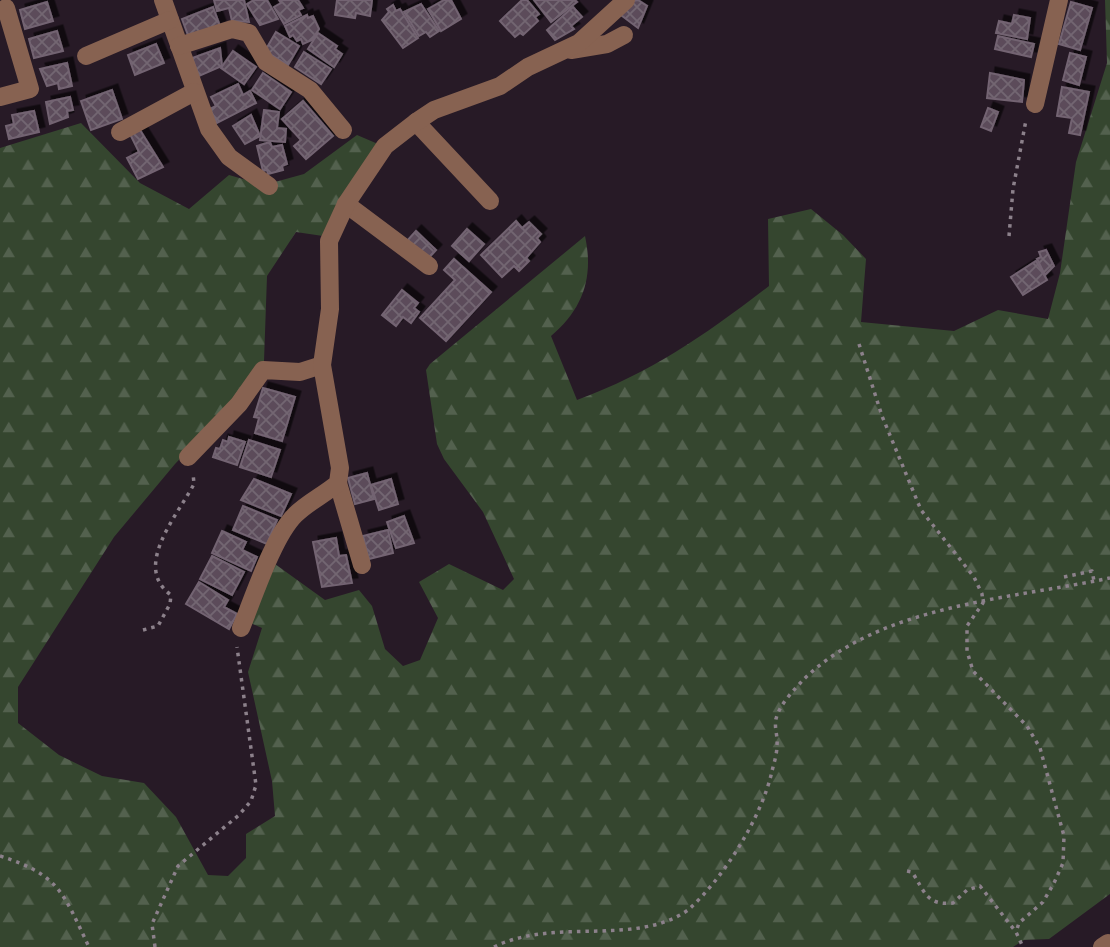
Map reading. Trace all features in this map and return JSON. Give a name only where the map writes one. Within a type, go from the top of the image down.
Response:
[{"type":"street","points":[[163,0],[209,129],[229,157],[269,186]]},
{"type":"street","points":[[362,565],[338,483],[340,468],[322,365],[330,309],[330,241],[346,204],[385,146],[416,122],[434,110],[500,86],[528,68],[579,43],[626,0]]},
{"type":"street","points":[[1035,104],[1059,0]]},
{"type":"street","points":[[0,97],[30,89],[7,7]]},
{"type":"street","points":[[86,56],[170,20]]},
{"type":"street","points":[[179,46],[232,29],[249,33],[266,62],[310,90],[343,130]]},
{"type":"street","points":[[565,50],[607,44],[624,35]]},
{"type":"street","points":[[120,132],[194,92]]},
{"type":"street","points":[[416,122],[490,201]]},
{"type":"street","points":[[346,204],[429,266]]},
{"type":"street","points":[[188,457],[239,404],[263,370],[300,372],[322,365]]},
{"type":"street","points":[[241,628],[268,564],[292,518],[313,499],[338,483]]},
{"type":"path","points":[[1009,236],[1021,141],[1030,105],[1035,104]]},
{"type":"path","points":[[859,344],[882,416],[921,510],[974,577],[982,594],[983,603],[967,626],[967,651],[973,671],[1027,726],[1040,748],[1064,836],[1063,863],[1054,884],[1043,902],[1019,923],[1016,932]]},
{"type":"path","points":[[143,630],[158,626],[172,598],[156,580],[153,559],[194,484],[188,457]]},
{"type":"path","points":[[1064,577],[1092,571],[1094,581]]},
{"type":"path","points":[[494,947],[511,939],[558,933],[622,935],[660,927],[687,912],[715,881],[754,820],[771,775],[777,746],[776,718],[793,691],[817,667],[862,636],[914,618],[1110,578]]},
{"type":"path","points":[[155,947],[152,924],[178,866],[239,815],[251,801],[256,785],[239,671],[237,648],[241,628]]},
{"type":"path","points":[[0,856],[39,870],[52,880],[89,947]]},
{"type":"path","points":[[907,871],[912,872],[927,898],[937,904],[953,903],[967,890],[979,886],[1016,932],[1023,947]]},
{"type":"green space","points":[[1105,0],[1110,0],[1110,894],[1049,939],[1024,940],[1013,947],[0,947],[0,148],[81,123],[140,183],[189,209],[229,175],[264,185],[304,174],[357,135],[378,144],[323,236],[296,232],[267,276],[264,361],[234,402],[175,464],[114,537],[18,687],[18,723],[59,755],[102,776],[144,783],[176,817],[208,875],[228,876],[246,858],[246,834],[275,816],[272,781],[248,672],[262,628],[248,622],[275,564],[325,600],[359,590],[372,606],[385,649],[403,666],[420,660],[438,618],[419,582],[449,564],[503,590],[514,579],[483,512],[444,459],[437,444],[426,370],[430,364],[585,236],[588,265],[583,291],[571,315],[551,336],[577,400],[630,377],[678,351],[769,286],[768,219],[811,209],[843,235],[866,259],[861,322],[954,331],[998,310],[1048,319],[1060,273],[1076,162],[1107,63]]},
{"type":"building","points":[[214,0],[244,0],[249,22],[232,21],[229,8],[217,11]]},
{"type":"building","points":[[254,0],[267,0],[278,19],[260,25],[247,4]]},
{"type":"building","points":[[279,0],[298,0],[303,8],[298,10],[301,15],[284,24],[274,7],[281,3]]},
{"type":"building","points":[[337,0],[372,0],[370,16],[356,13],[355,18],[335,15]]},
{"type":"building","points":[[444,0],[451,0],[461,19],[441,31],[428,9]]},
{"type":"building","points":[[522,0],[527,0],[539,14],[535,17],[538,21],[523,35],[520,33],[515,37],[500,21]]},
{"type":"building","points":[[534,0],[575,0],[577,2],[551,22]]},
{"type":"building","points":[[638,0],[647,6],[638,28],[621,15],[633,1]]},
{"type":"building","points":[[47,2],[53,21],[25,29],[20,10]]},
{"type":"building","points":[[1071,2],[1092,8],[1080,50],[1059,44]]},
{"type":"building","points":[[421,4],[439,31],[430,37],[426,32],[419,36],[404,12]]},
{"type":"building","points":[[393,5],[396,11],[400,9],[418,38],[403,48],[382,20],[389,12],[387,9]]},
{"type":"building","points":[[213,7],[220,26],[189,38],[182,19]]},
{"type":"building","points":[[573,7],[582,17],[571,26],[574,29],[555,40],[547,30]]},
{"type":"building","points":[[307,15],[308,18],[313,16],[319,29],[312,40],[303,44],[301,39],[297,41],[293,35],[290,37],[285,26]]},
{"type":"building","points":[[1014,15],[1030,18],[1027,39],[996,33],[999,21],[1012,24]]},
{"type":"building","points":[[57,31],[63,51],[34,58],[29,39]]},
{"type":"building","points":[[276,32],[299,46],[288,65],[265,51]]},
{"type":"building","points":[[318,33],[337,46],[335,49],[342,54],[334,67],[308,49]]},
{"type":"building","points":[[998,36],[1034,44],[1031,57],[995,49]]},
{"type":"building","points":[[156,44],[164,63],[135,75],[128,55]]},
{"type":"building","points":[[220,48],[222,66],[199,76],[192,58]]},
{"type":"building","points":[[233,51],[256,67],[244,84],[221,68]]},
{"type":"building","points":[[304,52],[331,69],[321,84],[295,67]]},
{"type":"building","points":[[1070,53],[1086,57],[1079,85],[1063,80]]},
{"type":"building","points":[[67,63],[72,86],[59,89],[58,83],[47,86],[40,69]]},
{"type":"building","points":[[263,73],[291,92],[280,109],[252,90]]},
{"type":"building","points":[[990,73],[1024,80],[1022,102],[987,98]]},
{"type":"building","points":[[238,84],[243,95],[250,91],[256,103],[217,123],[210,109],[216,106],[211,97]]},
{"type":"building","points":[[1062,87],[1089,92],[1080,135],[1069,133],[1072,118],[1057,116]]},
{"type":"building","points":[[112,90],[122,119],[91,130],[81,101]]},
{"type":"building","points":[[70,97],[73,110],[67,111],[68,117],[50,124],[46,102]]},
{"type":"building","points":[[303,101],[333,136],[306,159],[294,146],[301,140],[282,119]]},
{"type":"building","points":[[988,108],[998,112],[991,131],[981,127]]},
{"type":"building","points":[[264,110],[279,112],[277,128],[286,129],[285,142],[260,140]]},
{"type":"building","points":[[34,111],[39,132],[9,139],[6,126],[14,124],[12,115]]},
{"type":"building","points":[[251,115],[260,136],[245,144],[233,126]]},
{"type":"building","points":[[140,130],[163,167],[138,179],[127,158],[139,152],[130,134]]},
{"type":"building","points":[[270,142],[272,147],[282,145],[287,164],[282,166],[283,170],[268,174],[267,170],[263,171],[257,146]]},
{"type":"building","points":[[516,221],[522,228],[529,222],[541,234],[537,238],[540,242],[526,258],[529,261],[519,271],[514,266],[502,277],[481,255]]},
{"type":"building","points":[[467,229],[484,244],[469,261],[452,246]]},
{"type":"building","points":[[416,231],[436,250],[426,261],[406,242]]},
{"type":"building","points":[[1046,250],[1054,266],[1045,275],[1037,259],[1041,257],[1039,252]]},
{"type":"building","points":[[454,259],[491,292],[446,341],[420,318],[455,280],[444,270]]},
{"type":"building","points":[[1036,261],[1047,280],[1023,295],[1011,277]]},
{"type":"building","points":[[402,290],[418,303],[414,308],[419,312],[411,323],[403,317],[396,326],[382,315]]},
{"type":"building","points":[[263,388],[295,397],[282,441],[255,433],[259,418],[254,417]]},
{"type":"building","points":[[229,437],[245,442],[237,465],[213,457],[216,448],[220,449],[223,440],[228,442]]},
{"type":"building","points":[[249,440],[280,450],[271,477],[240,467]]},
{"type":"building","points":[[367,473],[374,499],[355,504],[348,478]]},
{"type":"building","points":[[254,479],[291,494],[281,516],[241,500]]},
{"type":"building","points":[[391,479],[398,504],[379,510],[371,485]]},
{"type":"building","points":[[243,506],[277,520],[267,544],[233,530]]},
{"type":"building","points":[[404,516],[414,543],[396,548],[387,522]]},
{"type":"building","points":[[388,530],[393,553],[369,559],[363,536]]},
{"type":"building","points":[[222,531],[246,542],[242,550],[257,557],[251,571],[212,553]]},
{"type":"building","points":[[336,538],[339,556],[346,555],[352,583],[322,587],[313,542]]},
{"type":"building","points":[[212,556],[244,572],[232,595],[200,579]]},
{"type":"building","points":[[199,582],[228,600],[224,607],[237,614],[229,629],[186,604]]}]
